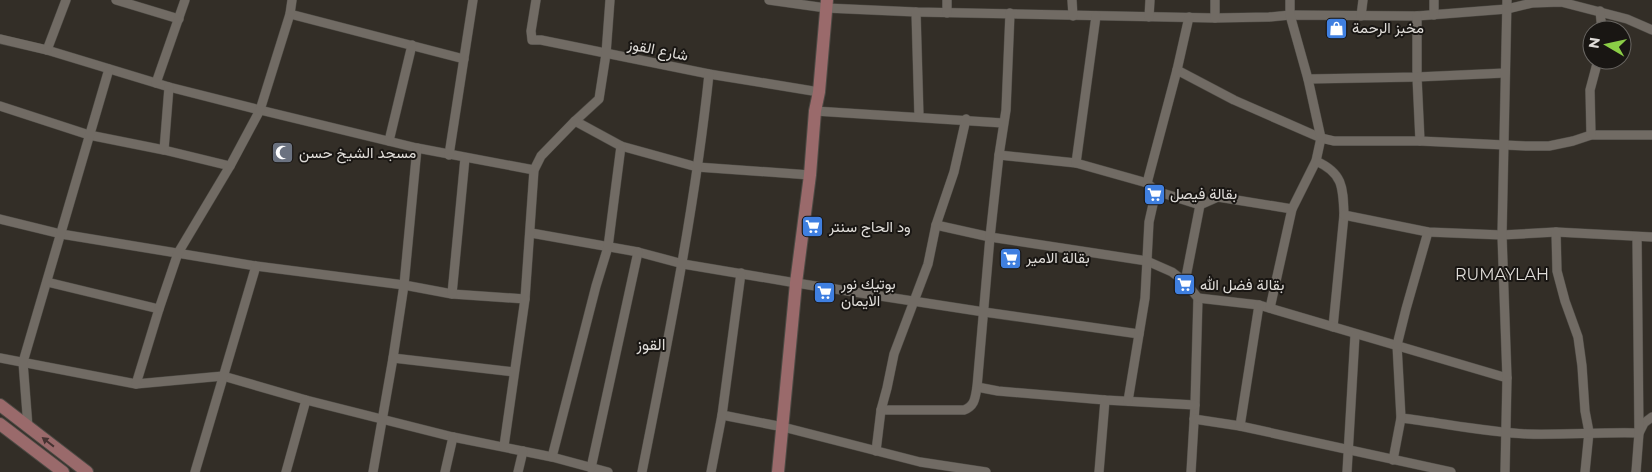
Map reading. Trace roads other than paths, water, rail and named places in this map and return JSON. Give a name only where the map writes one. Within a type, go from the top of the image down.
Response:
[{"type":"street","points":[[46,50],[66,0]]},
{"type":"street","points":[[116,0],[179,19]]},
{"type":"street","points":[[156,83],[186,0]]},
{"type":"street","points":[[136,384],[158,309],[178,253],[230,166],[260,110],[290,14],[292,0]]},
{"type":"street","points":[[449,155],[473,0]]},
{"type":"street","name":"شارع القوز","points":[[536,0],[531,31],[532,40],[541,40],[709,74],[819,92]]},
{"type":"street","points":[[504,446],[525,298],[534,170],[545,152],[575,121],[599,100],[606,54],[610,0]]},
{"type":"street","points":[[769,0],[916,12],[1215,18],[1290,15],[1417,16],[1532,2],[1560,2],[1627,19],[1652,30]]},
{"type":"street","points":[[947,0],[947,13]]},
{"type":"street","points":[[1072,0],[1073,16]]},
{"type":"street","points":[[1149,17],[1150,0]]},
{"type":"street","points":[[1215,0],[1215,18]]},
{"type":"street","points":[[1270,308],[1292,209],[1316,161],[1321,138],[1308,79],[1290,15],[1290,0]]},
{"type":"street","points":[[1361,16],[1363,0]]},
{"type":"street","points":[[1434,0],[1434,15]]},
{"type":"street","points":[[778,472],[796,283],[810,175],[815,111],[819,92],[826,4]]},
{"type":"street","points":[[1504,472],[1507,378],[1502,235],[1507,5]]},
{"type":"street","points":[[1600,11],[1601,20]]},
{"type":"street","points":[[916,12],[919,117]]},
{"type":"street","points":[[290,14],[464,59]]},
{"type":"street","points":[[881,410],[964,410],[970,408],[974,402],[977,387],[998,156],[1006,110],[1010,14]]},
{"type":"street","points":[[1076,163],[1096,16]]},
{"type":"street","points":[[1417,16],[1420,141]]},
{"type":"street","points":[[1147,183],[1189,17]]},
{"type":"street","points":[[0,39],[46,50],[169,87],[260,110],[417,148],[534,170]]},
{"type":"street","points":[[389,140],[412,45]]},
{"type":"street","points":[[28,427],[23,362],[109,69]]},
{"type":"street","points":[[1177,70],[1234,100],[1321,138],[1334,141],[1420,141],[1549,146],[1591,135],[1652,135]]},
{"type":"street","points":[[1591,135],[1590,90],[1595,70]]},
{"type":"street","points":[[642,472],[683,264],[704,128],[709,74]]},
{"type":"street","points":[[1308,79],[1505,74]]},
{"type":"street","points":[[164,150],[169,87]]},
{"type":"street","points":[[0,106],[89,134],[230,166]]},
{"type":"street","points":[[815,111],[1003,123]]},
{"type":"street","points":[[876,451],[881,410],[894,354],[928,264],[936,225],[954,172],[966,120]]},
{"type":"street","points":[[575,121],[621,146],[697,167],[810,175]]},
{"type":"street","points":[[552,457],[596,286],[608,247],[621,146]]},
{"type":"street","points":[[373,472],[404,285],[417,148]]},
{"type":"street","points":[[998,156],[1076,163],[1147,183],[1156,191],[1200,206]]},
{"type":"street","points":[[452,294],[465,158]]},
{"type":"street","points":[[1316,161],[1326,165],[1337,175],[1343,196],[1344,215],[1333,327]]},
{"type":"street","points":[[1128,401],[1145,298],[1149,222],[1156,191]]},
{"type":"street","points":[[1184,282],[1200,206],[1214,198],[1221,197],[1292,209]]},
{"type":"street","points":[[1344,215],[1428,232],[1502,235],[1556,232],[1652,237]]},
{"type":"street","points":[[0,219],[61,234],[256,266],[404,285],[452,294],[525,298]]},
{"type":"street","points":[[936,225],[990,237],[1147,261],[1172,272],[1198,298],[1259,305],[1507,378]]},
{"type":"street","points":[[1394,460],[1401,418],[1397,345],[1428,232]]},
{"type":"street","points":[[1556,232],[1557,271],[1578,337],[1589,432],[1585,472]]},
{"type":"street","points":[[530,233],[638,252],[683,264],[796,283],[1139,334]]},
{"type":"street","points":[[1636,472],[1639,433],[1638,236]]},
{"type":"street","points":[[591,468],[638,252]]},
{"type":"street","points":[[195,472],[256,266]]},
{"type":"street","points":[[711,472],[722,415],[741,273]]},
{"type":"street","points":[[47,282],[158,309]]},
{"type":"street","points":[[1190,472],[1195,405],[1198,298]]},
{"type":"street","points":[[1240,426],[1259,305]]},
{"type":"street","points":[[1347,472],[1347,449],[1356,335]]},
{"type":"street","points":[[0,358],[136,384],[223,376],[306,400],[453,437],[504,446],[606,472]]},
{"type":"street","points":[[393,358],[514,372]]},
{"type":"street","points":[[977,387],[998,391],[1105,400],[1195,405]]},
{"type":"street","points":[[286,472],[306,400]]},
{"type":"street","points":[[1100,472],[1105,400]]},
{"type":"street","points":[[0,405],[87,472]]},
{"type":"street","points":[[722,415],[783,427],[920,462],[986,472]]},
{"type":"street","points":[[1639,433],[1644,423],[1652,417]]},
{"type":"street","points":[[1401,418],[1506,431],[1561,435],[1589,432],[1639,433]]},
{"type":"street","points":[[1194,419],[1240,426],[1347,449],[1394,460],[1404,467],[1451,472]]},
{"type":"street","points":[[0,424],[63,472]]},
{"type":"street","points":[[445,472],[453,437]]},
{"type":"street","points":[[518,472],[523,451]]},
{"type":"street","points":[[918,472],[920,462]]},
{"type":"place","name":"مخبز الرحمة","points":[[1336,28]]},
{"type":"place","name":"مسجد الشيخ حسن","points":[[283,153]]},
{"type":"place","name":"بقالة فيصل","points":[[1154,194]]},
{"type":"place","name":"ود الحاج سنتر","points":[[813,227]]},
{"type":"place","name":"بقالة الامير","points":[[1010,258]]},
{"type":"place","name":"بقالة فضل الله","points":[[1184,285]]},
{"type":"place","name":"بوتيك نور الايمان","points":[[825,293]]},
{"type":"district","name":"RUMAYLAH","points":[[1502,274]]},
{"type":"district","name":"القوز","points":[[651,344]]}]
